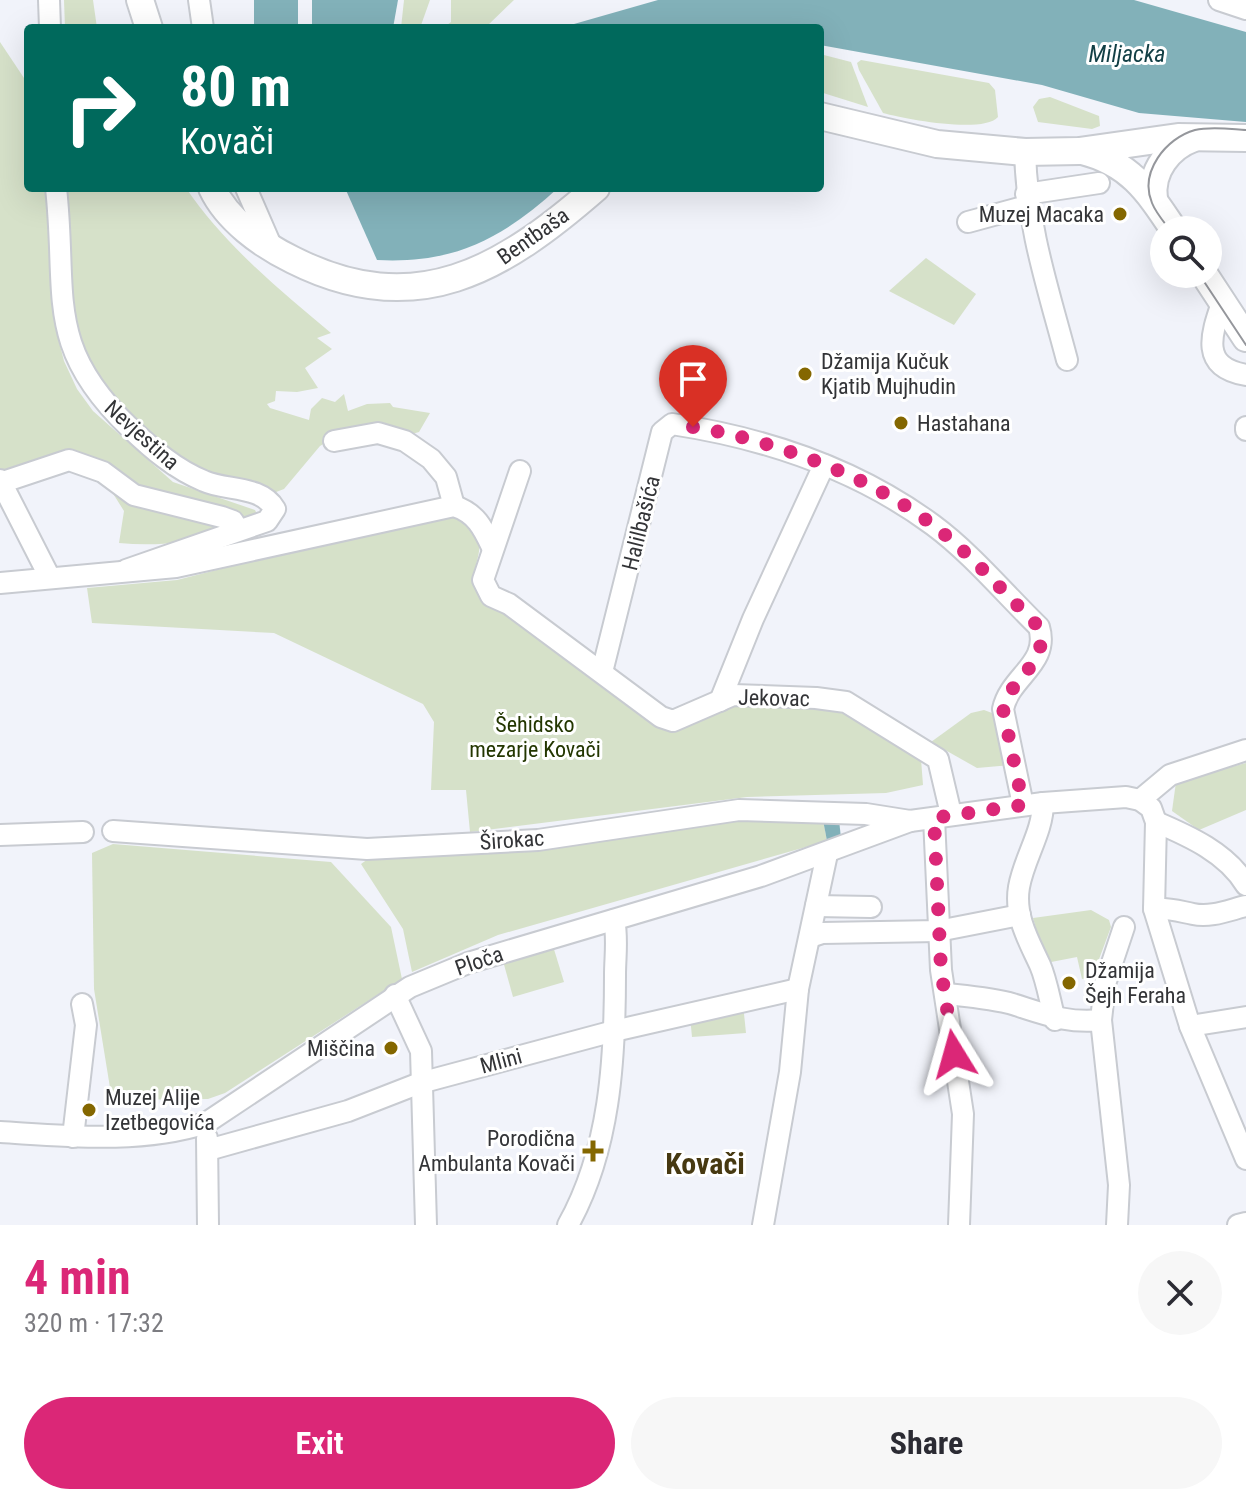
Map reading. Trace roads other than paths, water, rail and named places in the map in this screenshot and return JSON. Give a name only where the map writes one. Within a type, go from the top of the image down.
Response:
[{"type":"main road","points":[[140,0],[148,24]]},
{"type":"main road","points":[[824,117],[937,144],[1025,152],[1079,151],[1133,141],[1200,136],[1246,138]]},
{"type":"main road","points":[[1154,199],[1156,176],[1170,151],[1200,136]]},
{"type":"main road","points":[[1079,151],[1126,169],[1154,199],[1165,216]]},
{"type":"main road","name":"Bentbaša","points":[[215,192],[248,232],[274,251],[322,275],[357,284],[404,287],[437,284],[491,266],[521,249],[591,192]]},
{"type":"main road","points":[[1213,288],[1246,338]]},
{"type":"street","points":[[49,0],[50,24]]},
{"type":"street","points":[[199,0],[202,24]]},
{"type":"street","points":[[1219,0],[1246,9]]},
{"type":"street","points":[[1025,152],[1026,200],[1067,360]]},
{"type":"street","points":[[968,222],[1026,200],[1099,183]]},
{"type":"street","name":"Nevjestina","points":[[56,192],[66,333],[92,388],[112,411],[183,472],[207,483],[270,500],[274,515],[267,521],[238,529],[230,537],[126,570]]},
{"type":"street","points":[[248,192],[274,251]]},
{"type":"street","points":[[1222,303],[1211,339],[1212,351],[1225,367],[1246,375]]},
{"type":"street","name":"Halilbašića","points":[[602,672],[662,432],[672,424],[737,434],[824,465],[907,508],[935,527],[1039,627],[1043,641],[1040,656],[1006,697],[1003,709],[1033,804]]},
{"type":"street","points":[[334,441],[378,433],[405,441],[431,459],[446,477],[454,506]]},
{"type":"street","points":[[50,578],[1,482],[69,460],[103,472],[134,495],[222,517],[233,521],[238,529]]},
{"type":"street","points":[[720,701],[747,633],[824,465]]},
{"type":"street","name":"Jekovac","points":[[520,471],[492,547],[484,589],[661,717],[673,721],[733,695],[846,702],[938,759],[942,816],[938,931],[963,1114],[959,1225]]},
{"type":"street","points":[[0,583],[176,567],[454,506],[468,510],[481,524],[492,547]]},
{"type":"street","points":[[1140,800],[1170,775],[1246,750]]},
{"type":"street","points":[[910,821],[1033,804],[1126,797],[1140,800],[1151,808],[1156,822],[1154,909],[1190,1026],[1246,1159]]},
{"type":"street","points":[[1033,804],[1043,816],[1019,888],[1020,915],[1030,953],[1040,965],[1055,1020]]},
{"type":"street","name":"Širokac","points":[[113,831],[367,849],[538,840],[739,810],[866,814],[910,821]]},
{"type":"street","name":"Ploča","points":[[0,1132],[73,1137],[178,1132],[206,1123],[395,995],[468,963],[827,854],[910,821]]},
{"type":"street","points":[[1156,822],[1219,856],[1237,870],[1246,885]]},
{"type":"street","points":[[0,835],[83,832]]},
{"type":"street","points":[[763,1225],[790,1072],[798,989],[827,854]]},
{"type":"street","points":[[816,906],[871,907]]},
{"type":"street","points":[[1154,909],[1175,907],[1193,914],[1211,915],[1246,906]]},
{"type":"street","points":[[810,937],[849,932],[938,931],[1020,915]]},
{"type":"street","points":[[568,1225],[587,1184],[602,1134],[610,1088],[614,1031],[614,920]]},
{"type":"street","points":[[1117,1225],[1119,1185],[1101,1020],[1105,984],[1124,927]]},
{"type":"street","name":"Mlini","points":[[208,1150],[348,1111],[420,1083],[614,1031],[798,989]]},
{"type":"street","points":[[946,994],[1007,1003],[1055,1020],[1079,1023],[1101,1020]]},
{"type":"street","points":[[395,995],[421,1051],[426,1225]]},
{"type":"street","points":[[73,1137],[86,1025],[82,1004]]},
{"type":"street","points":[[1190,1026],[1246,1017]]},
{"type":"street","points":[[206,1123],[208,1225]]},
{"type":"street","points":[[1238,1225],[1246,1223]]},
{"type":"water","points":[[254,0],[298,0],[298,24],[254,24]]},
{"type":"water","points":[[312,0],[398,0],[394,24],[312,24]]},
{"type":"water","name":"Miljacka","points":[[658,0],[1134,0],[1246,32],[1246,122],[1139,113],[1042,85],[824,46],[824,24],[574,24]]},
{"type":"water","points":[[347,192],[553,192],[517,221],[475,245],[430,258],[377,260]]},
{"type":"water","points":[[823,820],[839,820],[841,838],[827,841]]},
{"type":"tram line","points":[[1159,216],[1149,191],[1149,180],[1152,168],[1165,148],[1195,130],[1246,130]]},
{"type":"tram line","points":[[1208,288],[1246,345]]},
{"type":"place","name":"Muzej Macaka","points":[[1120,214]]},
{"type":"place","name":"Džamija Kučuk Kjatib Mujhudin","points":[[805,374]]},
{"type":"place","name":"Hastahana","points":[[901,423]]},
{"type":"place","name":"Džamija Šejh Feraha","points":[[1069,983]]},
{"type":"place","name":"Miščina","points":[[391,1048]]},
{"type":"place","name":"Muzej Alije Izetbegovića","points":[[89,1110]]},
{"type":"place","name":"Porodična Ambulanta Kovači","points":[[593,1151]]},
{"type":"district","name":"Kovači","points":[[705,1163]]},
{"type":"park label","name":"Šehidsko mezarje Kovači","points":[[535,736]]}]
